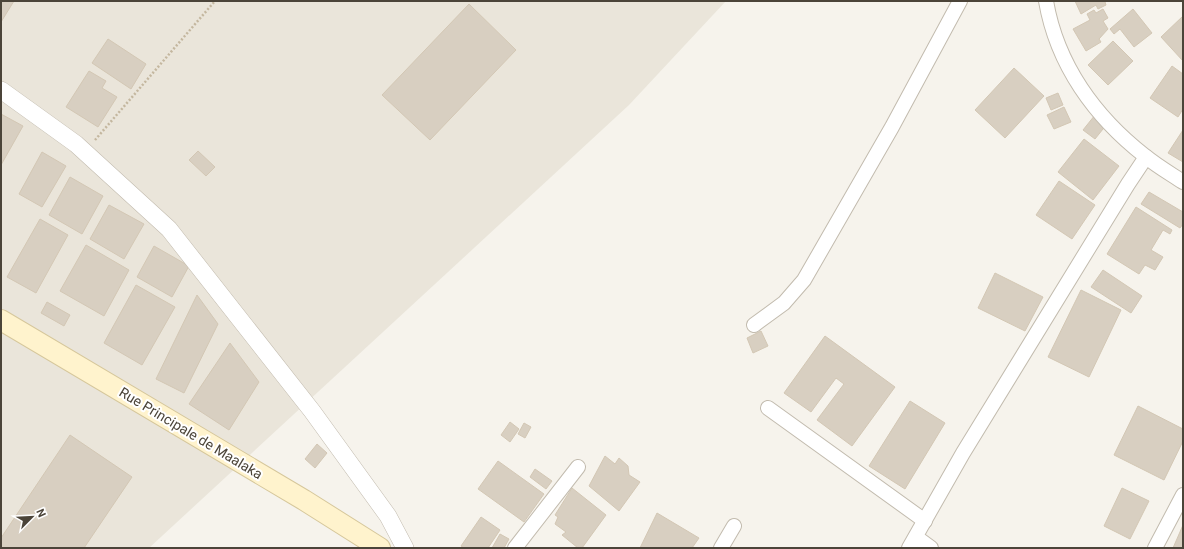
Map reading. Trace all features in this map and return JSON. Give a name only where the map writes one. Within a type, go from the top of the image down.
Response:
[{"type":"main road","name":"Rue Principale de Maalaka","points":[[1,320],[298,496],[380,548]]},
{"type":"street","points":[[754,325],[784,303],[804,280],[892,127],[960,1]]},
{"type":"street","points":[[1046,1],[1049,17],[1064,60],[1076,81],[1105,120],[1146,157],[1183,182]]},
{"type":"street","points":[[1,90],[76,144],[169,229],[312,411],[388,516],[405,548]]},
{"type":"street","points":[[931,548],[913,542],[963,453],[1004,385],[1146,157]]},
{"type":"street","points":[[768,408],[925,521]]},
{"type":"street","points":[[515,548],[578,467]]},
{"type":"street","points":[[1155,548],[1183,495]]},
{"type":"street","points":[[721,548],[734,526]]},
{"type":"path","points":[[84,152],[214,1]]},
{"type":"shaded area","points":[[1,1],[726,1],[629,105],[149,548],[1,548]]},
{"type":"building","points":[[1,1],[14,1],[1,22]]},
{"type":"building","points":[[1075,1],[1107,1],[1105,2],[1106,5],[1098,9],[1096,5],[1081,14]]},
{"type":"building","points":[[469,4],[516,50],[430,140],[382,95]]},
{"type":"building","points":[[1103,9],[1108,18],[1103,21],[1108,29],[1099,39],[1101,42],[1086,51],[1073,29],[1090,20],[1087,14],[1094,10],[1096,13]]},
{"type":"building","points":[[1133,9],[1152,33],[1134,47],[1120,29],[1114,34],[1110,29]]},
{"type":"building","points":[[1183,16],[1183,61],[1161,37]]},
{"type":"building","points":[[108,39],[146,64],[131,89],[92,63]]},
{"type":"building","points":[[1113,41],[1133,61],[1108,85],[1088,65]]},
{"type":"building","points":[[1172,66],[1183,74],[1183,109],[1178,117],[1150,98]]},
{"type":"building","points":[[1014,68],[1044,96],[1005,138],[975,110]]},
{"type":"building","points":[[89,71],[106,81],[102,88],[117,97],[98,127],[66,107]]},
{"type":"building","points":[[1058,93],[1063,105],[1051,110],[1046,98]]},
{"type":"building","points":[[1064,107],[1071,122],[1054,129],[1047,115]]},
{"type":"building","points":[[1,114],[23,126],[1,165]]},
{"type":"building","points":[[1095,115],[1107,124],[1095,139],[1083,130]]},
{"type":"building","points":[[1183,130],[1183,162],[1168,153]]},
{"type":"building","points":[[1084,139],[1119,166],[1093,200],[1058,172]]},
{"type":"building","points":[[198,151],[215,167],[206,176],[189,160]]},
{"type":"building","points":[[42,152],[66,166],[42,207],[19,194]]},
{"type":"building","points":[[70,177],[103,196],[82,234],[49,215]]},
{"type":"building","points":[[1059,181],[1095,205],[1072,239],[1036,215]]},
{"type":"building","points":[[1149,192],[1183,212],[1183,224],[1180,228],[1141,204]]},
{"type":"building","points":[[109,205],[144,224],[124,259],[90,239]]},
{"type":"building","points":[[1136,207],[1172,230],[1170,234],[1163,230],[1151,250],[1163,257],[1155,270],[1145,265],[1139,274],[1107,254]]},
{"type":"building","points":[[40,219],[68,235],[36,293],[7,277]]},
{"type":"building","points":[[86,245],[129,270],[104,316],[60,291]]},
{"type":"building","points":[[154,246],[189,266],[172,297],[137,277]]},
{"type":"building","points":[[1103,270],[1142,296],[1131,313],[1091,287]]},
{"type":"building","points":[[995,273],[1043,297],[1025,331],[978,308]]},
{"type":"building","points":[[136,285],[175,307],[142,365],[104,343]]},
{"type":"building","points":[[1081,290],[1121,310],[1089,377],[1048,357]]},
{"type":"building","points":[[197,295],[218,324],[184,393],[156,379]]},
{"type":"building","points":[[47,302],[70,315],[64,326],[41,313]]},
{"type":"building","points":[[761,331],[768,346],[753,353],[747,338]]},
{"type":"building","points":[[825,336],[895,387],[852,446],[817,420],[844,384],[836,378],[811,412],[784,393]]},
{"type":"building","points":[[230,343],[259,382],[229,430],[189,404]]},
{"type":"building","points":[[910,401],[945,423],[905,489],[869,466]]},
{"type":"building","points":[[1138,406],[1183,429],[1183,441],[1164,480],[1114,455]]},
{"type":"building","points":[[510,422],[519,429],[510,442],[501,435]]},
{"type":"building","points":[[524,423],[531,427],[525,438],[518,434]]},
{"type":"building","points":[[70,435],[132,477],[84,548],[1,548],[1,538]]},
{"type":"building","points":[[317,444],[327,453],[315,468],[305,459]]},
{"type":"building","points":[[605,456],[615,464],[619,458],[628,466],[629,475],[640,482],[619,511],[589,486]]},
{"type":"building","points":[[498,461],[544,494],[524,522],[478,489]]},
{"type":"building","points":[[535,469],[552,481],[546,489],[530,477]]},
{"type":"building","points":[[572,488],[606,515],[582,548],[578,548],[562,535],[566,532],[555,524],[558,517],[555,515]]},
{"type":"building","points":[[1122,488],[1149,501],[1130,539],[1104,526]]},
{"type":"building","points":[[657,513],[699,538],[692,548],[640,548]]},
{"type":"building","points":[[481,517],[500,530],[488,548],[464,548],[461,546]]},
{"type":"building","points":[[1183,525],[1183,548],[1173,548]]},
{"type":"building","points":[[500,534],[509,539],[504,548],[492,548]]}]
